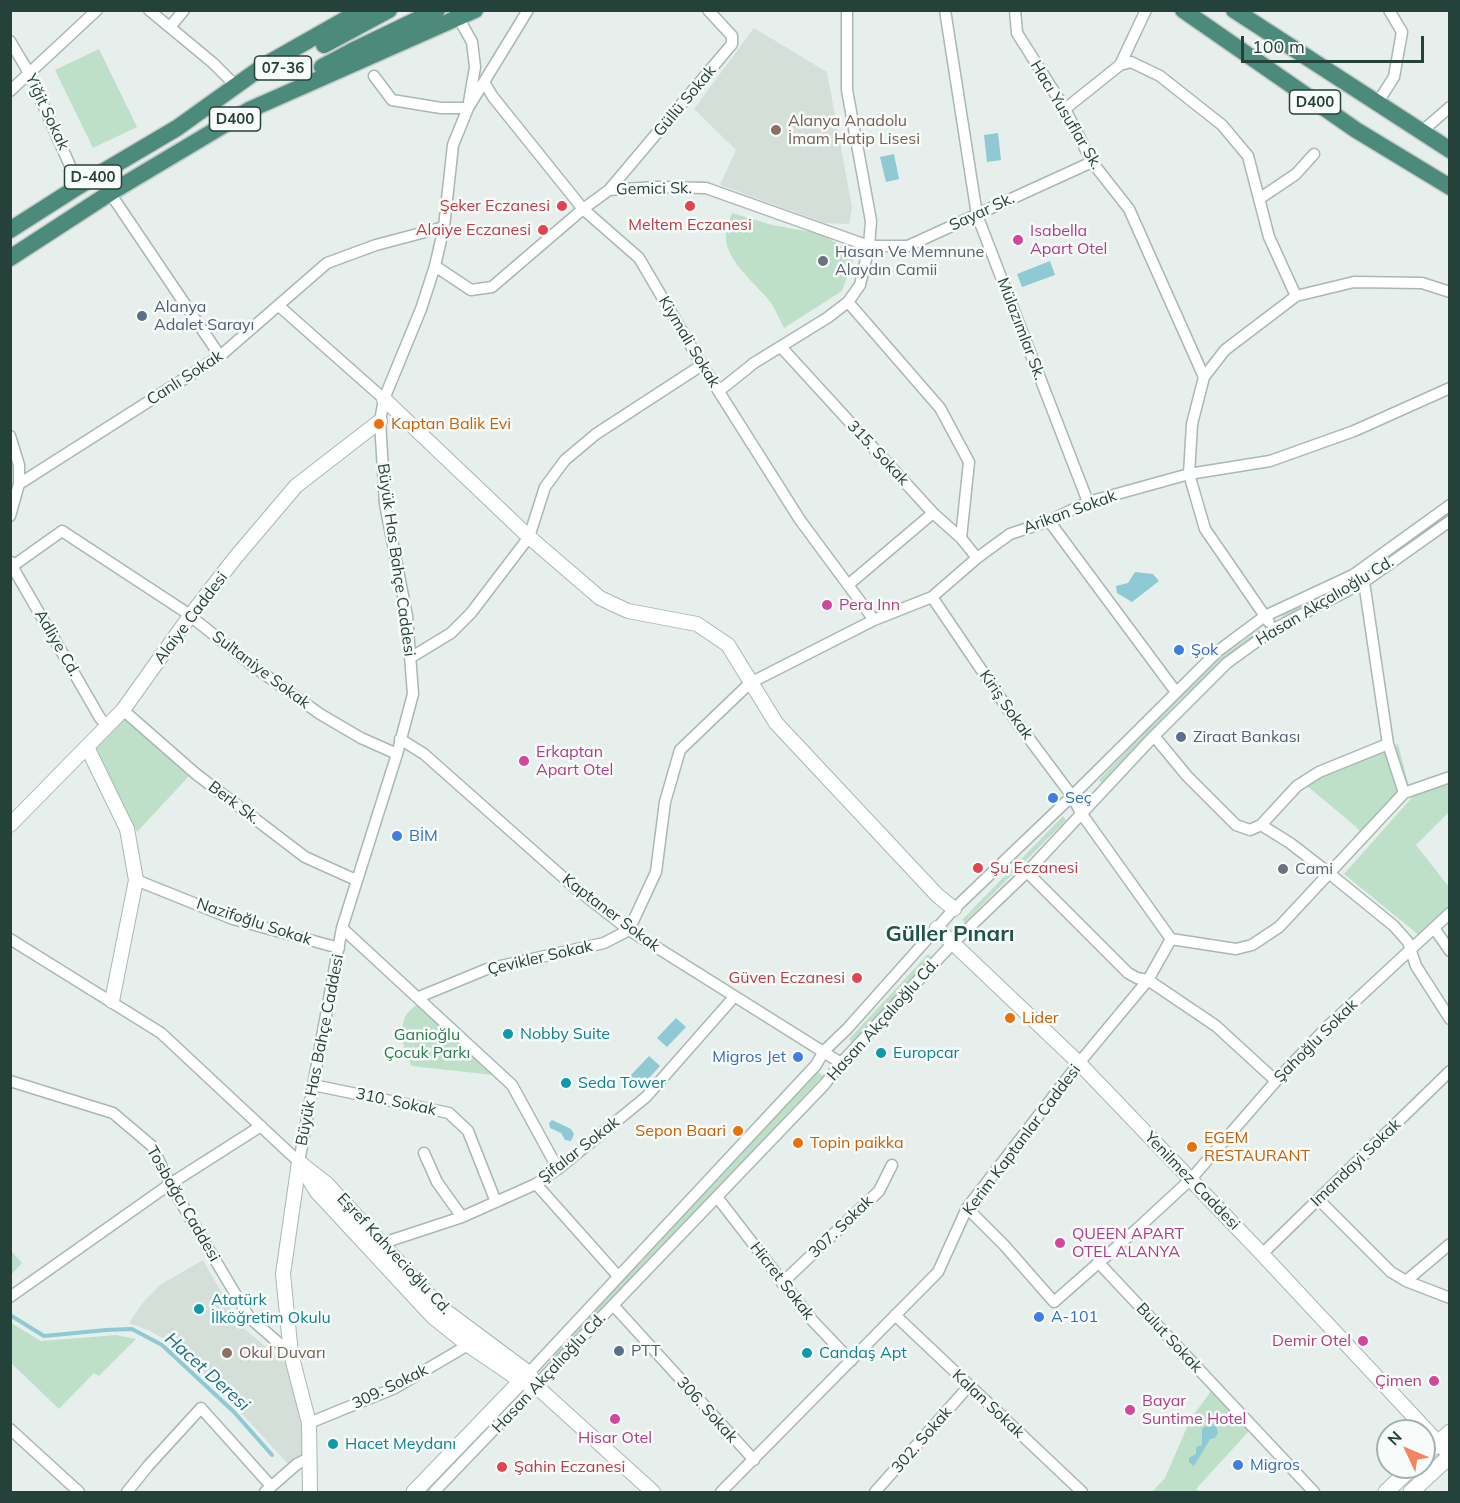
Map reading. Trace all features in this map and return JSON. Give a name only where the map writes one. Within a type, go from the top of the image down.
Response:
[{"type":"highway","name":"D400","points":[[177,128],[265,65],[362,10]]},
{"type":"highway","name":"07-36","points":[[177,128],[308,53],[389,10]]},
{"type":"highway","name":"07-36","points":[[249,110],[352,51],[437,10]]},
{"type":"highway","name":"D400","points":[[10,258],[110,193],[249,110],[475,10]]},
{"type":"highway","name":"D400","points":[[1183,10],[1356,130],[1449,187]]},
{"type":"highway","name":"D400","points":[[1234,10],[1449,150]]},
{"type":"highway","name":"D-400","points":[[10,230],[177,128]]},
{"type":"main road","points":[[414,1492],[525,1377]]},
{"type":"main road","points":[[1411,1492],[1449,1456]]},
{"type":"main road","points":[[1386,1492],[1400,1479]]},
{"type":"street","points":[[10,91],[97,10]]},
{"type":"street","points":[[149,10],[213,63],[236,86]]},
{"type":"street","points":[[170,27],[184,10]]},
{"type":"street","name":"Büyük Has Bahçe Caddesi","points":[[299,1162],[342,928],[397,754],[413,694],[407,616],[385,504],[380,421],[384,399],[421,309],[435,266],[444,227],[453,146],[468,108],[528,10]]},
{"type":"street","name":"Güllü Sokak","points":[[609,190],[732,44],[732,36],[708,10]]},
{"type":"street","points":[[719,392],[754,363],[848,303],[860,285],[869,246],[871,220],[847,90],[847,10]]},
{"type":"street","name":"Mülazımlar Sk.","points":[[945,10],[977,215],[1088,502]]},
{"type":"street","name":"Hacı Yusuflar Sk.","points":[[1015,10],[1017,33],[1065,110],[1092,162],[1129,210],[1204,377]]},
{"type":"street","points":[[1120,65],[1146,10]]},
{"type":"street","points":[[1378,102],[1394,77],[1402,32],[1389,10]]},
{"type":"street","points":[[374,76],[392,100],[441,108],[468,108],[475,67],[472,42],[458,17]]},
{"type":"street","name":"Yiğit Sokak","points":[[10,41],[29,74],[79,186]]},
{"type":"street","points":[[1065,110],[1120,65],[1131,62],[1160,76],[1222,125],[1248,156],[1269,237],[1296,296]]},
{"type":"street","name":"Kiymali Sokak","points":[[484,82],[493,97],[583,209],[639,258],[702,365],[800,520],[874,620]]},
{"type":"street","points":[[1420,132],[1449,107]]},
{"type":"street","points":[[1259,199],[1296,174],[1314,154]]},
{"type":"street","name":"Sayar Sk.","points":[[869,246],[908,246],[1092,162]]},
{"type":"street","name":"Gemici Sk.","points":[[435,266],[471,290],[492,287],[583,209],[609,190],[656,187],[706,189],[869,246]]},
{"type":"street","points":[[110,193],[220,356]]},
{"type":"street","name":"Canlı Sokak","points":[[19,484],[220,356],[327,263],[376,245],[444,227]]},
{"type":"street","points":[[1274,629],[1205,529],[1190,474],[1192,424],[1204,377],[1225,350],[1296,296],[1354,282],[1422,283],[1449,292]]},
{"type":"street","points":[[848,303],[940,408],[969,462],[961,538]]},
{"type":"street","points":[[279,306],[384,399],[529,537],[600,598],[628,610],[697,624],[728,645],[776,723],[937,895],[954,909]]},
{"type":"street","name":"315. Sokak","points":[[781,347],[933,513],[961,538],[977,558]]},
{"type":"street","points":[[410,658],[451,633],[471,613],[529,537],[545,487],[565,460],[596,434],[702,365]]},
{"type":"street","name":"Arikan Sokak","points":[[750,682],[874,620],[932,597],[977,558],[1010,534],[1049,521],[1088,502],[1190,474],[1270,461],[1354,431],[1449,388]]},
{"type":"street","name":"Alaiye Caddesi","points":[[10,825],[123,710],[190,616],[296,486],[380,421]]},
{"type":"street","points":[[10,436],[20,465],[19,484],[10,516]]},
{"type":"street","name":"Hasan Akçalıoğlu Cd.","points":[[525,1377],[816,1065],[824,1051],[847,1029],[954,909],[1218,651],[1266,616],[1353,575],[1449,504]]},
{"type":"street","points":[[848,585],[933,513]]},
{"type":"street","points":[[1049,521],[1176,692]]},
{"type":"street","name":"Hasan Akçalıoğlu Cd.","points":[[434,1492],[824,1085],[841,1063],[952,943],[1027,872],[1154,736],[1227,663],[1274,629],[1364,582],[1449,521]]},
{"type":"street","name":"Sultaniye Sokak","points":[[11,564],[62,531],[190,616],[253,666],[320,714],[361,738],[397,754]]},
{"type":"street","name":"Adliye Cd.","points":[[11,564],[107,726]]},
{"type":"street","points":[[1364,582],[1388,744],[1404,793]]},
{"type":"street","name":"Kiriş Sokak","points":[[932,597],[1016,721],[1072,796],[1081,813],[1170,939]]},
{"type":"street","points":[[629,930],[656,872],[664,802],[680,750],[750,682]]},
{"type":"street","name":"Berk Sk.","points":[[123,710],[196,774],[305,857],[356,880]]},
{"type":"street","points":[[1154,736],[1187,776],[1236,825],[1250,830],[1261,825],[1274,809],[1304,781],[1345,760],[1388,744]]},
{"type":"street","name":"Kaptaner Sokak","points":[[400,739],[424,754],[574,887],[629,930],[841,1063]]},
{"type":"street","points":[[87,747],[127,829],[136,880],[112,1001]]},
{"type":"street","points":[[1170,939],[1236,949],[1252,945],[1279,927],[1404,793],[1449,777]]},
{"type":"street","points":[[1261,825],[1290,843],[1330,874],[1404,936],[1424,979],[1449,1019]]},
{"type":"street","points":[[1027,872],[1128,973],[1148,980],[1216,1026],[1276,1081]]},
{"type":"street","name":"Nazifoğlu Sokak","points":[[136,880],[233,919],[339,948]]},
{"type":"street","name":"Şahoğlu Sokak","points":[[967,1208],[1004,1245],[1054,1302],[1191,1179],[1276,1081],[1327,1027],[1449,913]]},
{"type":"street","points":[[342,928],[512,1085],[558,1169]]},
{"type":"street","name":"Yenilmez Caddesi","points":[[937,928],[1079,1063],[1262,1254],[1444,1438],[1449,1456]]},
{"type":"street","points":[[1434,928],[1449,951]]},
{"type":"street","name":"Çevikler Sokak","points":[[419,997],[488,969],[604,943],[629,930]]},
{"type":"street","name":"Eşref Kahvecioğlu Cd.","points":[[10,939],[112,1001],[161,1034],[299,1162],[327,1184],[439,1306],[537,1387]]},
{"type":"street","name":"Kerim Kaptanlar Caddesi","points":[[721,1492],[938,1272],[967,1208],[1079,1063],[1148,980],[1170,939]]},
{"type":"street","name":"Şifalar Sokak","points":[[383,1243],[462,1217],[536,1184],[558,1169],[646,1096],[734,997]]},
{"type":"street","name":"Imandayi Sokak","points":[[1262,1254],[1449,1071]]},
{"type":"street","name":"Tosbağcı Caddesi","points":[[10,1081],[113,1113],[152,1146],[170,1184],[249,1317],[291,1354]]},
{"type":"street","name":"310. Sokak","points":[[313,1085],[449,1113],[468,1131],[496,1202]]},
{"type":"street","points":[[10,1297],[170,1184],[261,1126]]},
{"type":"street","points":[[424,1153],[437,1182],[462,1217]]},
{"type":"street","points":[[299,1162],[283,1274],[291,1354],[309,1423],[310,1492]]},
{"type":"street","name":"Eşref Kahvecioğlu Cd.","points":[[299,1162],[317,1192],[369,1246],[414,1298],[468,1345],[525,1377]]},
{"type":"street","name":"307. Sokak","points":[[782,1282],[879,1191],[892,1165]]},
{"type":"street","points":[[536,1184],[618,1276]]},
{"type":"street","points":[[294,1198],[317,1192]]},
{"type":"street","name":"Hicret Sokak","points":[[717,1197],[782,1282],[827,1337],[851,1361]]},
{"type":"street","points":[[1319,1200],[1391,1272],[1406,1281],[1449,1298]]},
{"type":"street","points":[[1406,1281],[1449,1244]]},
{"type":"street","name":"Bulut Sokak","points":[[1098,1262],[1314,1492]]},
{"type":"street","name":"306. Sokak","points":[[613,1305],[754,1461]]},
{"type":"street","name":"Kalan Sokak","points":[[895,1315],[968,1387],[1082,1492]]},
{"type":"street","name":"309. Sokak","points":[[309,1423],[395,1388],[468,1345]]},
{"type":"street","points":[[537,1387],[653,1492]]},
{"type":"street","name":"302. Sokak","points":[[875,1492],[968,1387]]},
{"type":"street","points":[[127,1492],[201,1408],[268,1489],[297,1464],[309,1458]]},
{"type":"street","points":[[10,1429],[80,1492]]},
{"type":"shaded area","name":"Alanya Anadolu İmam Hatip Lisesi","points":[[754,28],[827,72],[852,208],[849,224],[825,223],[720,185],[736,150],[694,109]]},
{"type":"shaded area","name":"Okul Duvarı","points":[[203,1260],[240,1325],[290,1367],[300,1411],[305,1454],[288,1464],[213,1382],[166,1340],[129,1323],[141,1305],[160,1285]]},
{"type":"green space","points":[[99,49],[137,127],[93,148],[55,70]]},
{"type":"green space","points":[[732,213],[772,225],[822,234],[855,255],[842,291],[784,328],[775,309],[737,265],[728,249],[726,234]]},
{"type":"green space","points":[[1449,510],[1449,516],[1362,577],[1283,618],[1281,614]]},
{"type":"green space","points":[[1260,629],[1262,633],[1225,659],[1178,702],[1101,783],[1099,780],[1186,689],[1221,657]]},
{"type":"green space","points":[[124,716],[190,775],[137,832],[92,748]]},
{"type":"green space","points":[[1398,744],[1410,791],[1367,839],[1306,785],[1346,762]]},
{"type":"green space","points":[[1449,780],[1449,812],[1416,845],[1449,887],[1449,908],[1420,936],[1344,874],[1415,794]]},
{"type":"green space","points":[[1063,816],[1066,820],[965,922],[962,920]]},
{"type":"green space","points":[[928,954],[931,957],[852,1042],[849,1039]]},
{"type":"green space","name":"Ganioğlu Çocuk Parkı","points":[[419,1003],[493,1075],[412,1066],[404,1048],[402,1030],[406,1015]]},
{"type":"green space","points":[[818,1072],[823,1076],[554,1363],[549,1360]]},
{"type":"green space","points":[[10,1250],[22,1263],[11,1275],[10,1275]]},
{"type":"green space","points":[[11,1323],[41,1341],[116,1335],[136,1339],[99,1376],[94,1373],[59,1409],[11,1363]]},
{"type":"green space","points":[[1211,1391],[1250,1430],[1196,1489],[1200,1492],[1152,1492],[1165,1478],[1190,1420]]},
{"type":"water","points":[[998,133],[1001,160],[987,162],[984,135]]},
{"type":"water","points":[[894,154],[899,179],[886,182],[880,157]]},
{"type":"water","points":[[1050,261],[1055,275],[1022,287],[1017,274]]},
{"type":"water","points":[[1135,572],[1153,574],[1159,581],[1132,602],[1117,593],[1116,586],[1128,583]]},
{"type":"water","points":[[676,1018],[686,1027],[667,1047],[657,1038]]},
{"type":"water","points":[[649,1056],[660,1066],[640,1088],[629,1077]]},
{"type":"water","points":[[552,1120],[571,1129],[574,1134],[571,1141],[565,1140],[561,1133],[550,1128],[549,1123]]},
{"type":"water","points":[[1209,1423],[1216,1425],[1218,1433],[1215,1438],[1210,1439],[1194,1466],[1189,1462],[1189,1458],[1196,1454],[1196,1447],[1202,1445],[1202,1429]]},
{"type":"waterway","name":"Hacet Deresi","points":[[10,1315],[44,1336],[132,1329],[162,1345],[234,1412],[272,1455]]},
{"type":"place","name":"Alanya Anadolu İmam Hatip Lisesi","points":[[776,130]]},
{"type":"place","name":"Şeker Eczanesi","points":[[562,206]]},
{"type":"place","name":"Meltem Eczanesi","points":[[690,206]]},
{"type":"place","name":"Alaiye Eczanesi","points":[[543,230]]},
{"type":"place","name":"Isabella Apart Otel","points":[[1018,240]]},
{"type":"place","name":"Hasan Ve Memnune Alaydın Camii","points":[[823,261]]},
{"type":"place","name":"Alanya Adalet Sarayı","points":[[142,316]]},
{"type":"place","name":"Kaptan Balik Evi","points":[[379,424]]},
{"type":"place","name":"Pera Inn","points":[[827,605]]},
{"type":"place","name":"Şok","points":[[1179,650]]},
{"type":"place","name":"Ziraat Bankası","points":[[1181,737]]},
{"type":"place","name":"Erkaptan Apart Otel","points":[[524,761]]},
{"type":"place","name":"Seç","points":[[1053,798]]},
{"type":"place","name":"BİM","points":[[397,836]]},
{"type":"place","name":"Şu Eczanesi","points":[[978,868]]},
{"type":"place","name":"Cami","points":[[1283,869]]},
{"type":"place","name":"Güven Eczanesi","points":[[857,978]]},
{"type":"place","name":"Lider","points":[[1010,1018]]},
{"type":"place","name":"Nobby Suite","points":[[508,1034]]},
{"type":"place","name":"Europcar","points":[[881,1053]]},
{"type":"place","name":"Migros Jet","points":[[798,1057]]},
{"type":"place","name":"Seda Tower","points":[[566,1083]]},
{"type":"place","name":"Sepon Baari","points":[[738,1131]]},
{"type":"place","name":"Topin paikka","points":[[798,1143]]},
{"type":"place","name":"EGEM RESTAURANT","points":[[1192,1147]]},
{"type":"place","name":"QUEEN APART OTEL ALANYA","points":[[1060,1243]]},
{"type":"place","name":"Atatürk İlköğretim Okulu","points":[[199,1309]]},
{"type":"place","name":"A-101","points":[[1039,1317]]},
{"type":"place","name":"Demir Otel","points":[[1363,1341]]},
{"type":"place","name":"PTT","points":[[619,1351]]},
{"type":"place","name":"Okul Duvarı","points":[[227,1353]]},
{"type":"place","name":"Candaş Apt","points":[[807,1353]]},
{"type":"place","name":"Çimen","points":[[1434,1381]]},
{"type":"place","name":"Bayar Suntime Hotel","points":[[1130,1410]]},
{"type":"place","name":"Hisar Otel","points":[[615,1419]]},
{"type":"place","name":"Hacet Meydanı","points":[[333,1444]]},
{"type":"place","name":"Migros","points":[[1238,1465]]},
{"type":"place","name":"Şahin Eczanesi","points":[[502,1467]]},
{"type":"district","name":"Güller Pınarı","points":[[950,934]]}]
